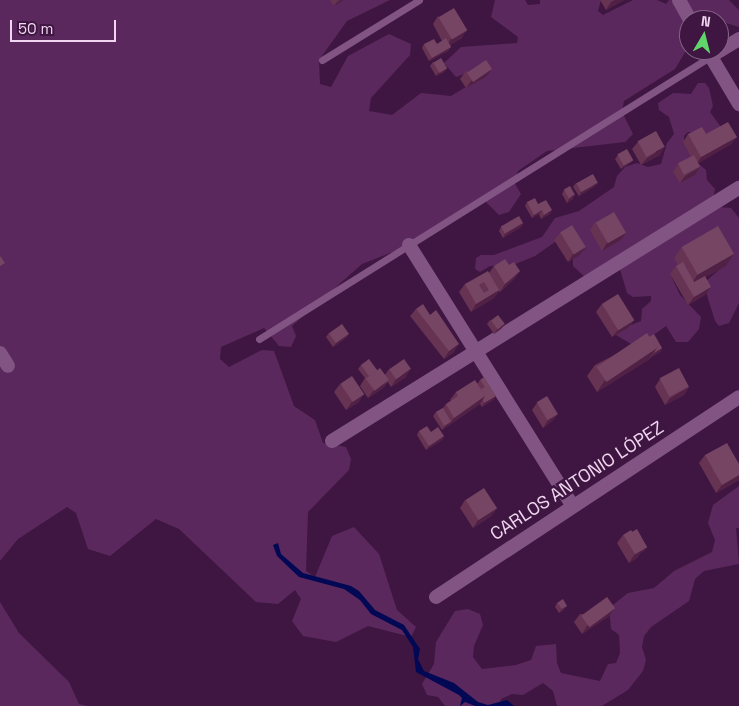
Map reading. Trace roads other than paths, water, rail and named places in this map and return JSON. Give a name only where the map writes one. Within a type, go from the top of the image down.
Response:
[{"type":"street","points":[[713,60],[739,104]]},
{"type":"street","points":[[332,442],[739,188]]},
{"type":"street","points":[[409,245],[573,506]]},
{"type":"street","points":[[0,353],[8,366]]},
{"type":"street","name":"CARLOS ANTONIO LÓPEZ","points":[[436,597],[739,397]]},
{"type":"lane","points":[[322,60],[419,0]]},
{"type":"lane","points":[[259,339],[698,60]]}]
